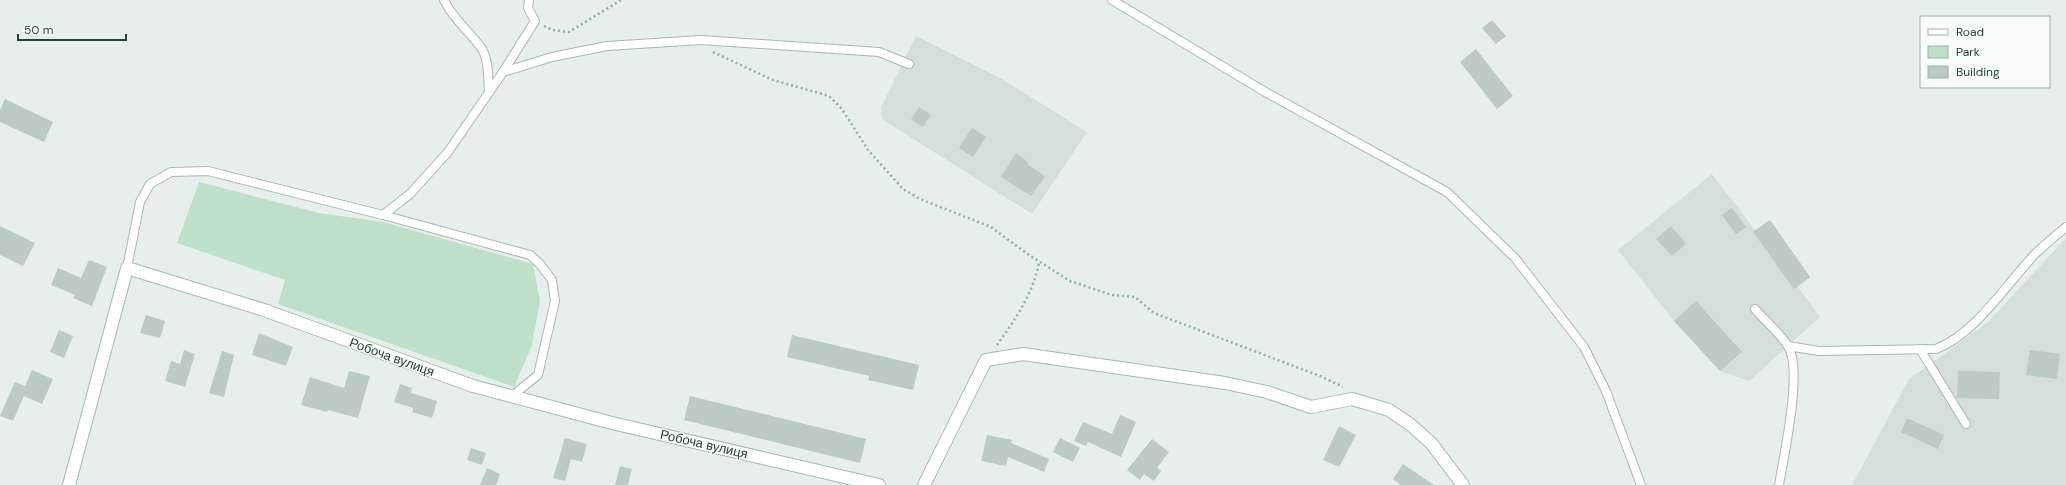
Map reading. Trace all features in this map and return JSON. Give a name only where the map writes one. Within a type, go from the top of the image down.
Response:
[{"type":"street","name":"Робоча вулиця","points":[[127,268],[264,310],[473,386],[612,423],[879,485]]},
{"type":"street","points":[[69,485],[127,268]]},
{"type":"street","points":[[924,485],[986,360],[1023,354],[1194,378],[1267,392],[1311,406],[1352,399],[1389,410],[1411,425],[1431,443],[1463,485]]},
{"type":"lane","points":[[444,0],[450,12],[482,50],[488,68],[489,92]]},
{"type":"lane","points":[[383,215],[410,194],[448,152],[503,72],[535,21],[528,8],[529,0]]},
{"type":"lane","points":[[1112,0],[1267,93],[1447,192],[1515,258],[1584,347],[1606,391],[1641,485]]},
{"type":"lane","points":[[503,72],[552,57],[606,46],[701,40],[879,52],[909,64]]},
{"type":"lane","points":[[127,268],[140,202],[150,184],[171,172],[208,171],[383,215],[530,255],[540,264],[552,280],[555,301],[538,375],[512,396]]},
{"type":"lane","points":[[1788,346],[1819,351],[1936,349],[1948,344],[1961,335],[2009,286],[2034,255],[2066,227]]},
{"type":"lane","points":[[1755,309],[1788,346],[1793,358],[1794,379],[1779,485]]},
{"type":"lane","points":[[1920,349],[1966,424]]},
{"type":"path","points":[[535,21],[552,30],[569,32],[621,0]]},
{"type":"path","points":[[708,50],[773,80],[829,96],[842,109],[868,150],[903,189],[920,199],[991,227],[1039,262],[1070,281],[1112,295],[1135,298],[1154,313],[1320,376],[1348,389]]},
{"type":"path","points":[[986,360],[1014,322],[1037,276],[1039,262]]},
{"type":"shaded area","points":[[916,36],[1002,79],[1087,132],[1032,214],[882,119],[881,107]]},
{"type":"shaded area","points":[[1712,174],[1755,230],[1770,220],[1810,277],[1798,287],[1820,317],[1749,381],[1720,371],[1674,321],[1618,250]]},
{"type":"shaded area","points":[[2066,238],[2066,485],[1852,485],[1909,379],[1987,323]]},
{"type":"green space","points":[[199,182],[319,213],[383,222],[533,264],[540,301],[532,345],[514,387],[278,304],[285,280],[177,243]]},
{"type":"building","points":[[1492,20],[1506,36],[1496,44],[1482,28]]},
{"type":"building","points":[[1476,49],[1513,96],[1497,109],[1460,62]]},
{"type":"building","points":[[5,99],[53,122],[44,142],[0,122],[0,110]]},
{"type":"building","points":[[919,107],[931,115],[923,127],[911,119]]},
{"type":"building","points":[[972,128],[986,137],[973,157],[959,148]]},
{"type":"building","points":[[1016,153],[1028,162],[1027,164],[1045,176],[1031,196],[1001,177]]},
{"type":"building","points":[[1732,208],[1746,227],[1736,234],[1722,215]]},
{"type":"building","points":[[1770,220],[1810,277],[1794,289],[1753,232]]},
{"type":"building","points":[[0,226],[35,243],[23,266],[0,255]]},
{"type":"building","points":[[1671,226],[1686,244],[1672,256],[1656,239]]},
{"type":"building","points":[[89,260],[107,267],[92,306],[73,298],[75,295],[51,285],[58,268],[81,278]]},
{"type":"building","points":[[1696,301],[1742,352],[1720,371],[1674,321]]},
{"type":"building","points":[[146,315],[165,321],[160,338],[140,333]]},
{"type":"building","points":[[59,330],[73,336],[64,358],[50,352]]},
{"type":"building","points":[[259,333],[293,347],[286,366],[252,355]]},
{"type":"building","points":[[792,335],[919,365],[913,390],[868,380],[869,376],[787,357]]},
{"type":"building","points":[[184,350],[195,354],[185,387],[165,381],[171,361],[180,364]]},
{"type":"building","points":[[2030,350],[2060,354],[2057,379],[2026,375]]},
{"type":"building","points":[[222,351],[234,355],[224,397],[209,393]]},
{"type":"building","points":[[32,370],[53,379],[42,404],[24,396],[13,421],[0,416],[15,382],[25,386]]},
{"type":"building","points":[[349,371],[370,376],[358,418],[301,405],[310,377],[344,388]]},
{"type":"building","points":[[1958,371],[2000,372],[1999,399],[1957,398]]},
{"type":"building","points":[[400,384],[412,388],[411,393],[437,401],[432,418],[412,412],[413,408],[394,402]]},
{"type":"building","points":[[690,396],[866,439],[860,463],[684,420]]},
{"type":"building","points":[[1120,415],[1136,422],[1121,457],[1088,442],[1086,446],[1074,441],[1083,422],[1112,434]]},
{"type":"building","points":[[1907,418],[1944,435],[1938,449],[1901,432]]},
{"type":"building","points":[[1339,426],[1356,435],[1339,467],[1323,460]]},
{"type":"building","points":[[987,435],[1012,440],[1011,443],[1049,459],[1044,472],[1008,457],[1006,466],[981,461]]},
{"type":"building","points":[[565,438],[587,444],[582,462],[571,459],[565,481],[553,478]]},
{"type":"building","points":[[1060,438],[1080,448],[1073,462],[1053,452]]},
{"type":"building","points":[[1152,439],[1169,452],[1157,468],[1161,471],[1154,481],[1144,474],[1140,480],[1127,470]]},
{"type":"building","points":[[471,448],[486,453],[482,465],[467,460]]},
{"type":"building","points":[[1403,464],[1434,485],[1401,485],[1393,479]]},
{"type":"building","points":[[620,466],[632,469],[628,485],[615,485]]},
{"type":"building","points":[[487,468],[500,474],[496,485],[480,485]]}]
